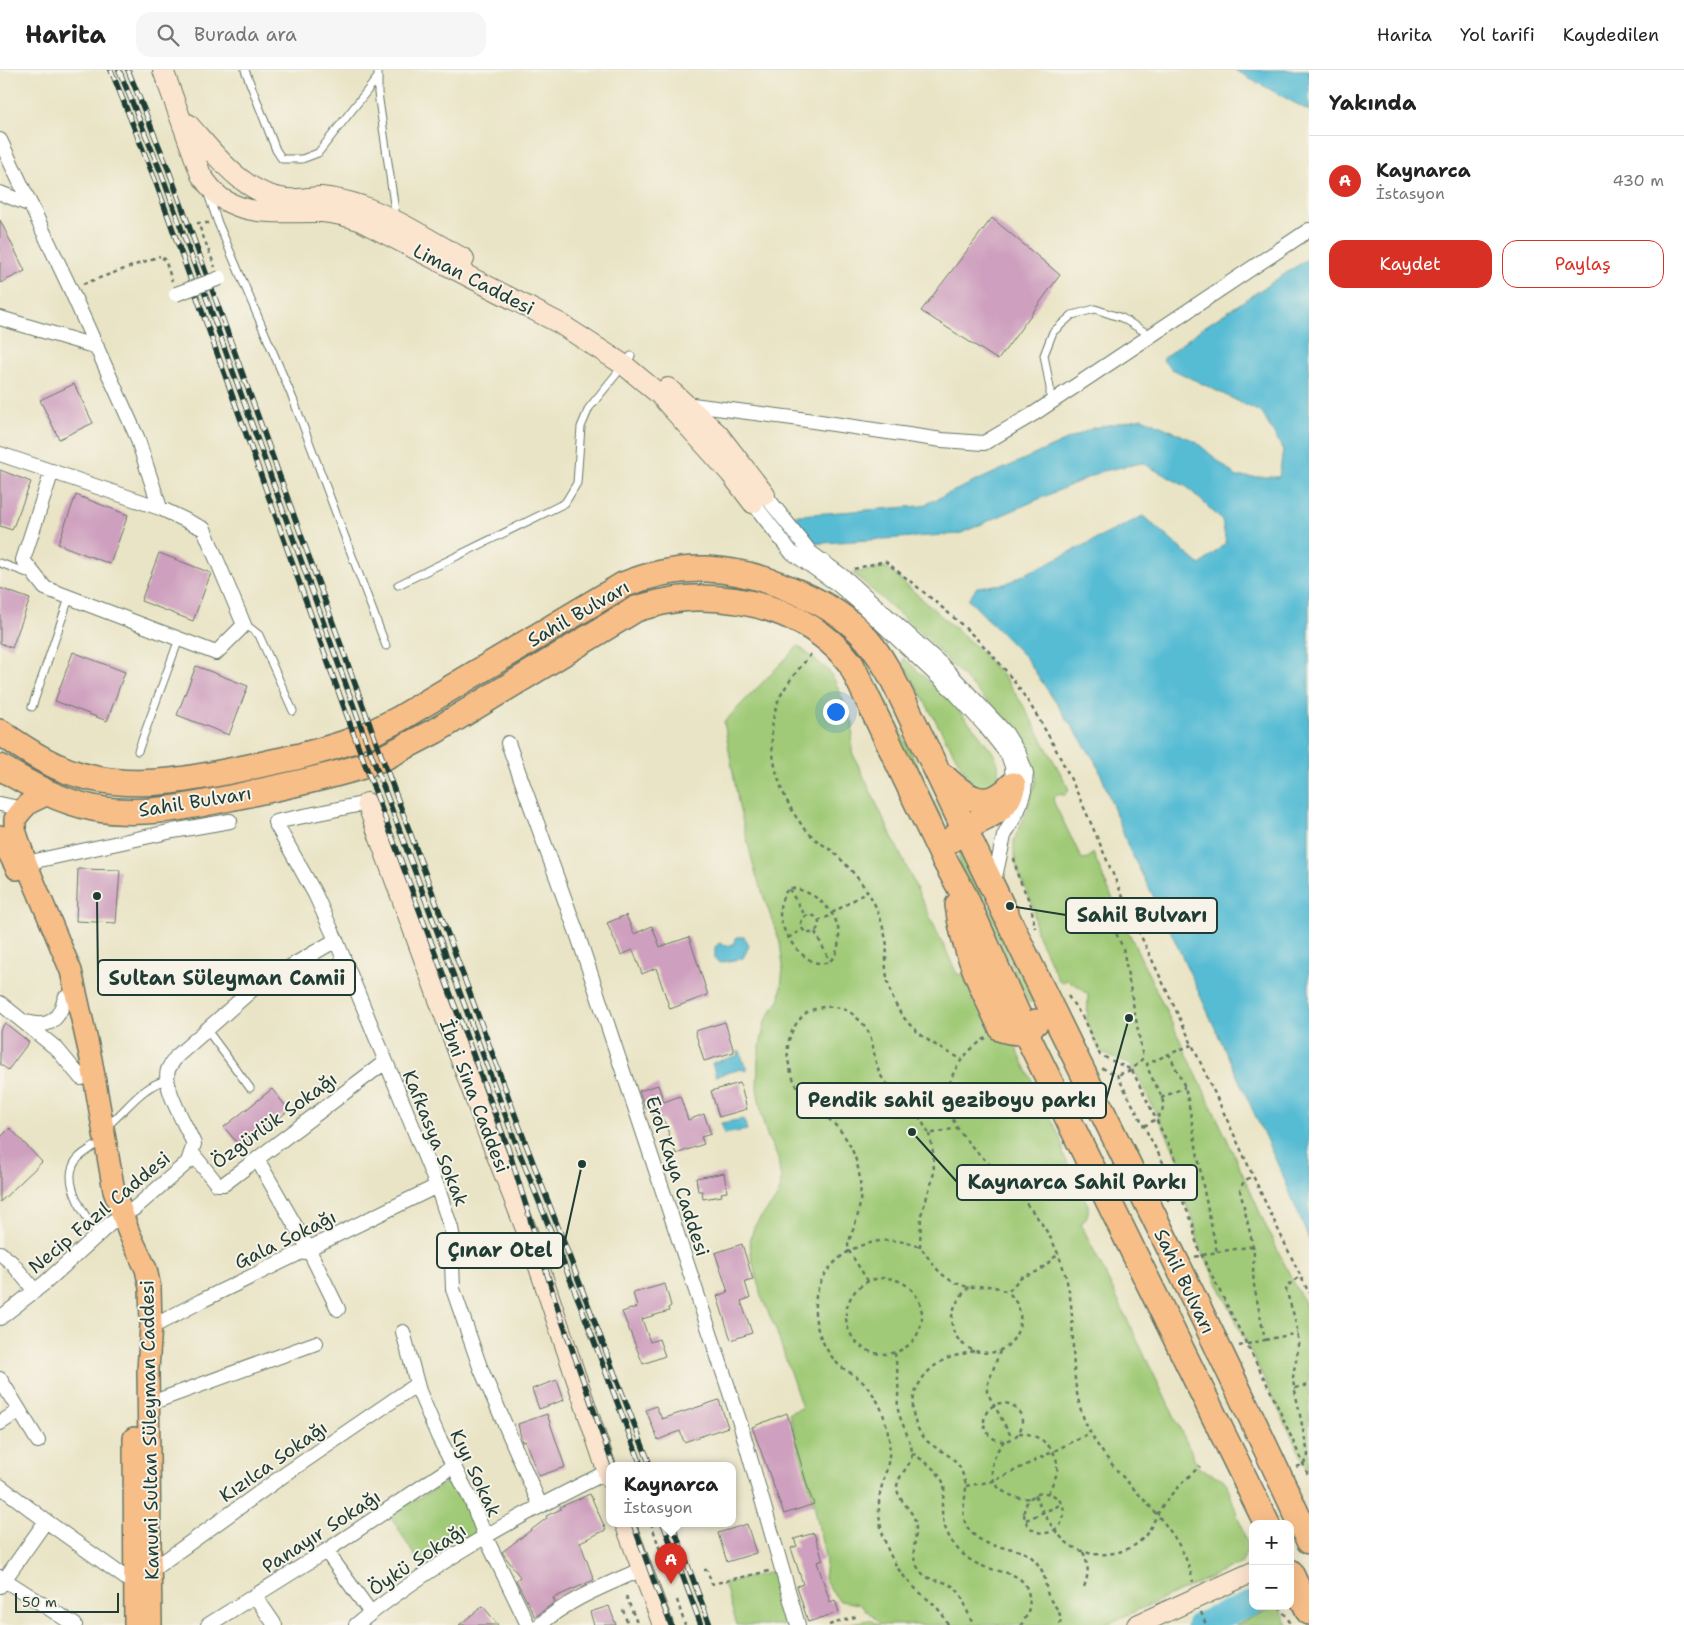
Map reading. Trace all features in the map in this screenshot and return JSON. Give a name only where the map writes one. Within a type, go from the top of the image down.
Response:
[{"type":"highway","name":"Sahil Bulvarı","points":[[0,732],[27,751],[62,769],[91,778],[134,783],[160,782],[216,774],[310,754],[361,737],[399,719],[623,584],[640,578],[678,569],[712,568],[734,570],[801,593],[829,609],[859,631],[879,656],[937,770],[993,889],[1057,999],[1309,1541]]},
{"type":"highway","name":"Sahil Bulvarı","points":[[0,766],[48,794],[93,808],[116,811],[170,808],[283,787],[341,773],[374,762],[435,731],[636,609],[677,599],[696,598],[740,601],[761,606],[816,630],[834,643],[851,664],[941,854],[964,895],[1014,1030],[1262,1518]]},
{"type":"highway","points":[[937,770],[960,791],[977,800],[995,799],[1004,794],[1013,785]]},
{"type":"highway","points":[[941,854],[950,841],[964,829],[1000,809],[1009,797],[1013,785]]},
{"type":"highway","points":[[1014,1030],[1057,999]]},
{"type":"highway","points":[[1294,1584],[1309,1612]]},
{"type":"main road","points":[[23,809],[29,803],[48,794]]},
{"type":"main road","name":"Kanuni Sultan Süleyman Caddesi","points":[[23,809],[15,819],[15,830],[8,852],[39,922],[60,979],[81,1078],[114,1191],[111,1223],[137,1278],[139,1297],[134,1371],[135,1625]]},
{"type":"main road","name":"Kanuni Sultan Süleyman Caddesi","points":[[8,852],[71,971],[91,1059],[98,1138]]},
{"type":"main road","name":"Kanuni Sultan Süleyman Caddesi","points":[[111,1223],[146,1269],[150,1288],[148,1404],[152,1570],[151,1625]]},
{"type":"street","name":"Liman Caddesi","points":[[163,70],[182,117],[201,175],[221,197],[248,209],[264,212],[324,212],[345,215],[398,232]]},
{"type":"street","name":"Liman Caddesi","points":[[182,117],[228,169],[248,184],[266,194],[289,199],[322,197],[362,206],[398,232],[628,360],[685,404],[718,434],[759,499]]},
{"type":"street","points":[[0,140],[70,288],[137,437],[160,508]]},
{"type":"street","points":[[0,167],[15,171]]},
{"type":"street","points":[[0,193],[31,205]]},
{"type":"street","points":[[685,404],[942,440],[984,443],[1050,402],[1309,230]]},
{"type":"street","points":[[176,294],[220,278]]},
{"type":"street","points":[[0,318],[96,347]]},
{"type":"street","name":"Liman Caddesi","points":[[628,360],[731,474],[759,499]]},
{"type":"street","points":[[0,454],[52,471],[160,508],[204,529],[244,625],[216,653],[45,588],[23,560],[52,471]]},
{"type":"street","points":[[759,499],[792,541],[798,558],[837,584],[857,601],[956,694],[990,732],[1008,755],[1012,766],[1013,785]]},
{"type":"street","points":[[792,541],[856,586],[942,665],[1006,733],[1019,754],[1026,773],[1024,791],[1018,810],[1004,836],[993,889]]},
{"type":"street","name":"Erol Kaya Caddesi","points":[[508,743],[578,936],[740,1423],[798,1625]]},
{"type":"street","name":"İbni Sina Caddesi","points":[[274,822],[367,803],[483,1119],[528,1234],[606,1470]]},
{"type":"street","points":[[0,804],[23,809]]},
{"type":"street","points":[[8,852],[173,831],[230,821]]},
{"type":"street","name":"Kafkasya Sokak","points":[[274,822],[315,894],[336,940],[437,1186],[451,1228],[454,1244],[452,1263],[453,1289],[480,1367],[540,1505]]},
{"type":"street","points":[[167,1080],[168,1070],[177,1056],[254,988],[336,940]]},
{"type":"street","points":[[23,1021],[34,1024],[46,1024],[55,1019],[62,1011],[65,998]]},
{"type":"street","points":[[1,1006],[23,1021],[57,1049],[81,1078]]},
{"type":"street","name":"Özgürlük Sokağı","points":[[192,1153],[218,1184],[224,1184],[385,1062]]},
{"type":"street","name":"Necip Fazıl Caddesi","points":[[0,1318],[34,1291],[111,1223],[135,1208],[188,1162],[194,1144],[172,1097],[167,1080]]},
{"type":"street","points":[[257,1159],[308,1248],[338,1309]]},
{"type":"street","name":"Gala Sokağı","points":[[150,1328],[308,1248],[437,1186]]},
{"type":"street","points":[[0,1253],[12,1263],[34,1291]]},
{"type":"street","name":"Kıyı Sokak","points":[[403,1332],[417,1384],[438,1436],[471,1500],[485,1536],[528,1625]]},
{"type":"street","points":[[148,1404],[316,1343]]},
{"type":"street","points":[[0,1379],[38,1441]]},
{"type":"street","name":"Kızılca Sokağı","points":[[152,1570],[284,1475],[417,1384]]},
{"type":"street","points":[[0,1423],[19,1412]]},
{"type":"street","name":"Panayır Sokağı","points":[[208,1625],[326,1551],[453,1466]]},
{"type":"street","name":"Öykü Sokağı","points":[[356,1625],[450,1558],[485,1536],[540,1505],[606,1477]]},
{"type":"street","points":[[0,1486],[134,1584]]},
{"type":"street","points":[[46,1521],[1,1581],[75,1625]]},
{"type":"street","points":[[626,1527],[662,1625]]},
{"type":"street","points":[[326,1551],[371,1613]]},
{"type":"street","points":[[540,1625],[552,1614],[642,1569]]},
{"type":"street","points":[[1137,1625],[1249,1571]]},
{"type":"street","points":[[255,1596],[275,1625]]},
{"type":"lane","points":[[245,70],[276,150],[282,159],[302,159],[318,153],[378,73]]},
{"type":"lane","points":[[378,73],[378,93],[398,232]]},
{"type":"lane","points":[[201,175],[218,223],[293,399],[386,646]]},
{"type":"lane","points":[[1050,402],[1050,388],[1044,355],[1053,332],[1072,315],[1095,309],[1122,318],[1150,335]]},
{"type":"lane","points":[[398,585],[565,502],[577,483],[581,427],[588,408],[628,360]]},
{"type":"lane","points":[[0,563],[35,576]]},
{"type":"lane","points":[[32,707],[69,598]]},
{"type":"lane","points":[[242,621],[259,635],[293,711]]},
{"type":"lane","points":[[138,751],[179,639]]},
{"type":"lane","points":[[207,1030],[250,1088]]},
{"type":"lane","points":[[111,1223],[85,1216],[71,1176],[73,1165],[144,1090],[154,1084],[167,1080]]},
{"type":"lane","points":[[452,1263],[528,1234]]},
{"type":"path","points":[[198,223],[220,278]]},
{"type":"path","points":[[70,288],[161,257],[165,259],[176,294]]},
{"type":"path","points":[[847,571],[885,561],[951,616],[989,652],[1024,696],[1046,732],[1079,797],[1134,922],[1309,1294]]},
{"type":"path","points":[[811,654],[785,689],[777,706],[772,740],[779,783],[802,825],[812,836],[839,858],[867,892],[878,912],[887,945],[886,966],[888,982],[895,1004],[910,1026],[922,1036],[962,1059]]},
{"type":"path","points":[[1013,852],[1018,876],[1032,905],[1035,930]]},
{"type":"path","points":[[789,889],[796,889],[811,895],[832,914],[839,936],[838,948],[830,961],[822,963],[808,959],[796,950],[788,938],[781,922],[780,910],[783,897],[789,889]]},
{"type":"path","points":[[789,889],[806,917]]},
{"type":"path","points":[[818,921],[867,892]]},
{"type":"path","points":[[813,916],[818,921],[818,928],[815,932],[809,933],[803,929],[802,922],[806,917],[813,916]]},
{"type":"path","points":[[1117,1075],[1132,1070],[1143,1058],[1123,948],[1115,931],[1134,922]]},
{"type":"path","points":[[788,938],[803,929]]},
{"type":"path","points":[[815,932],[830,961]]},
{"type":"path","points":[[1057,999],[1083,1018],[1100,1055],[1132,1070],[1178,1164],[1179,1171],[1176,1186],[1193,1224],[1195,1238],[1202,1256],[1272,1394],[1309,1477]]},
{"type":"path","points":[[868,1281],[849,1251],[848,1245],[859,1210],[860,1175],[853,1154],[845,1136],[804,1097],[792,1079],[788,1056],[789,1041],[794,1026],[802,1017],[815,1009],[830,1006],[851,1012],[866,1026],[872,1038],[876,1063],[880,1074],[889,1087],[911,1104],[929,1134],[934,1172],[921,1215],[920,1247],[930,1263],[942,1276],[969,1287],[980,1285],[993,1286],[1008,1292],[1016,1301],[1020,1319],[1015,1337],[1006,1347],[1000,1351],[990,1353],[974,1351],[945,1359],[921,1380],[913,1397],[913,1414],[918,1427],[928,1442],[946,1453],[959,1465],[966,1486],[964,1511],[965,1520],[970,1530],[989,1545],[1020,1550],[1040,1568],[1048,1594],[1059,1610],[1060,1625]]},
{"type":"path","points":[[1014,1030],[980,1042],[962,1059],[955,1071],[949,1091],[949,1109],[957,1128],[972,1147],[1026,1204],[1044,1227],[1058,1254],[1071,1307],[1074,1373],[1082,1412],[1090,1433],[1122,1478],[1158,1514],[1180,1546],[1187,1558],[1194,1586]]},
{"type":"path","points":[[1148,1064],[1192,1045]]},
{"type":"path","points":[[1169,1054],[1185,1087],[1217,1252]]},
{"type":"path","points":[[1142,1060],[1148,1064]]},
{"type":"path","points":[[1144,1126],[1156,1120],[1163,1108],[1161,1098],[1147,1066],[1148,1064]]},
{"type":"path","points":[[1161,1098],[1185,1087]]},
{"type":"path","points":[[929,1134],[957,1128]]},
{"type":"path","points":[[1253,1176],[1244,1181],[1240,1190],[1254,1246],[1254,1285],[1265,1340]]},
{"type":"path","points":[[920,1247],[907,1243],[883,1240],[863,1244],[849,1251],[831,1264],[821,1280],[815,1299],[814,1317],[816,1327],[836,1362],[860,1380],[879,1404],[888,1435],[890,1451],[879,1497],[880,1524],[889,1553],[897,1568],[936,1605],[948,1625]]},
{"type":"path","points":[[1190,1258],[1254,1246]]},
{"type":"path","points":[[1008,1292],[1021,1277],[1039,1271],[1058,1254]]},
{"type":"path","points":[[1290,1469],[1308,1460],[1293,1370],[1298,1348],[1298,1333],[1286,1290],[1287,1286],[1301,1276]]},
{"type":"path","points":[[882,1278],[902,1282],[917,1296],[921,1306],[920,1331],[913,1342],[903,1350],[879,1355],[867,1351],[856,1344],[849,1334],[845,1322],[849,1299],[854,1291],[868,1281],[882,1278]]},
{"type":"path","points":[[969,1287],[954,1306],[951,1318],[953,1330],[959,1340],[974,1351]]},
{"type":"path","points":[[1233,1348],[1298,1333]]},
{"type":"path","points":[[1000,1351],[987,1386],[987,1392],[1012,1438]]},
{"type":"path","points":[[895,1353],[898,1409],[912,1453],[910,1462],[899,1480],[897,1488],[903,1502],[915,1520],[916,1535],[913,1556],[920,1571],[930,1579],[948,1584],[954,1588],[963,1599],[974,1625]]},
{"type":"path","points":[[1295,1388],[1309,1386]]},
{"type":"path","points":[[1007,1403],[1017,1409],[1022,1420],[1019,1433],[1004,1441],[990,1436],[984,1425],[986,1412],[995,1404],[1007,1403]]},
{"type":"path","points":[[1019,1433],[1037,1437],[1048,1445],[1056,1460],[1057,1472],[1048,1493]]},
{"type":"path","points":[[966,1486],[994,1480],[1090,1433]]},
{"type":"path","points":[[1004,1441],[993,1459],[991,1471],[998,1487],[1012,1496],[1030,1498],[1048,1493],[1053,1495],[1062,1504],[1064,1517],[1061,1524],[1054,1530],[1044,1532],[1037,1531],[1031,1527],[1026,1520],[1025,1509],[1030,1498]]},
{"type":"path","points":[[912,1453],[931,1468],[941,1479],[944,1490],[942,1509],[944,1523],[952,1542],[960,1552],[973,1562],[1012,1574],[1024,1583],[1029,1594],[1030,1606],[1021,1625]]},
{"type":"path","points":[[1036,1495],[1043,1512],[1054,1530],[1070,1545],[1083,1552],[1109,1554],[1130,1549],[1144,1537],[1179,1485],[1200,1466]]},
{"type":"path","points":[[1026,1520],[1062,1504]]},
{"type":"path","points":[[652,1527],[662,1556]]},
{"type":"path","points":[[1083,1552],[1087,1560],[1088,1570],[1084,1587]]},
{"type":"path","points":[[704,1570],[707,1570],[712,1584],[783,1568]]},
{"type":"path","points":[[626,1596],[638,1625]]},
{"type":"path","points":[[677,1600],[685,1625]]},
{"type":"path","points":[[623,1610],[628,1625]]},
{"type":"path","points":[[1282,1610],[1292,1625]]},
{"type":"path","points":[[828,1625],[858,1616]]},
{"type":"path","points":[[1204,1620],[1206,1625]]},
{"type":"green space","points":[[886,567],[975,646],[1005,678],[1023,705],[1067,785],[1069,791],[1065,795],[1057,794],[1053,799],[1055,805],[1082,859],[1088,858],[1093,853],[1269,1233],[1309,1313],[1309,1472],[1199,1245],[1192,1216],[1178,1189],[1181,1169],[1180,1161],[1132,1065],[1099,1050],[1087,1022],[1088,995],[1081,988],[1067,980],[1061,983],[1059,981],[1039,938],[1035,927],[1034,908],[1018,872],[1014,854],[1014,840],[1026,813],[1036,780],[1036,772],[1024,744],[1004,719],[925,637],[853,573]]},
{"type":"green space","points":[[851,643],[861,652],[869,665],[944,823],[938,826],[849,644]]},
{"type":"green space","points":[[798,646],[828,670],[834,679],[853,723],[852,752],[957,974],[972,976],[1004,1024],[1062,1141],[1064,1156],[1088,1205],[1087,1216],[1081,1224],[1199,1468],[1226,1482],[1248,1546],[1242,1563],[1105,1625],[882,1625],[859,1604],[840,1601],[824,1578],[826,1562],[814,1504],[789,1413],[802,1408],[776,1330],[761,1296],[751,1255],[750,1241],[754,1227],[775,1201],[780,1191],[781,1181],[778,1158],[764,1126],[757,1089],[758,1058],[765,1021],[780,999],[783,967],[780,943],[755,872],[739,807],[724,722]]},
{"type":"green space","points":[[904,658],[957,709],[994,754],[999,768],[997,777],[993,785],[985,791],[973,787],[903,663]]},
{"type":"green space","points":[[960,850],[1036,999],[1030,1003],[960,866]]},
{"type":"green space","points":[[450,1480],[480,1530],[420,1565],[390,1515]]},
{"type":"green space","points":[[772,1572],[788,1625],[737,1625],[724,1583]]},
{"type":"green space","points":[[1268,1610],[1281,1610],[1288,1625],[1235,1625]]},
{"type":"green space","points":[[869,1620],[880,1625],[842,1625]]},
{"type":"water","points":[[1235,70],[1309,70],[1309,111]]},
{"type":"water","points":[[1309,258],[1309,1240],[1283,1176],[1165,919],[1129,849],[1097,764],[1026,658],[968,599],[977,587],[1005,584],[1143,516],[1200,565],[1226,543],[1222,520],[1187,487],[1142,463],[1103,471],[959,534],[808,544],[786,516],[921,506],[1093,428],[1142,418],[1195,441],[1237,477],[1279,477],[1283,450],[1262,413],[1170,368],[1162,359],[1201,329]]},
{"type":"water","points":[[736,937],[744,937],[749,946],[743,958],[719,963],[715,959],[715,947],[719,943],[726,946],[734,944]]},
{"type":"water","points":[[740,1051],[747,1070],[741,1069],[716,1076],[712,1063],[737,1056]]},
{"type":"water","points":[[744,1119],[747,1130],[724,1134],[721,1123]]},
{"type":"building","points":[[992,218],[1060,275],[998,360],[921,311]]},
{"type":"building","points":[[0,220],[25,271],[0,283]]},
{"type":"building","points":[[74,384],[93,423],[59,439],[40,400]]},
{"type":"building","points":[[0,470],[31,482],[12,530],[0,526]]},
{"type":"building","points":[[76,495],[128,515],[110,564],[58,544]]},
{"type":"building","points":[[159,553],[211,573],[193,621],[141,601]]},
{"type":"building","points":[[0,588],[30,599],[12,648],[0,643]]},
{"type":"building","points":[[73,652],[125,672],[107,721],[55,701]]},
{"type":"building","points":[[196,666],[248,686],[229,735],[177,715]]},
{"type":"building","points":[[78,869],[120,870],[116,923],[76,921]]},
{"type":"building","points":[[626,915],[634,934],[652,926],[660,947],[689,937],[708,995],[670,1009],[656,968],[642,974],[633,950],[621,955],[607,923]]},
{"type":"building","points":[[725,1022],[734,1052],[704,1061],[695,1031]]},
{"type":"building","points":[[5,1023],[29,1042],[8,1070],[0,1064],[0,1030]]},
{"type":"building","points":[[740,1083],[747,1109],[719,1117],[711,1091]]},
{"type":"building","points":[[658,1085],[664,1102],[680,1096],[688,1120],[704,1114],[711,1134],[701,1137],[704,1144],[676,1154],[664,1120],[656,1122],[651,1106],[645,1108],[639,1091]]},
{"type":"building","points":[[272,1089],[289,1110],[241,1148],[224,1127]]},
{"type":"building","points":[[10,1128],[42,1162],[0,1202],[0,1138]]},
{"type":"building","points":[[724,1173],[727,1192],[721,1193],[722,1196],[703,1199],[702,1191],[698,1191],[696,1178]]},
{"type":"building","points":[[742,1244],[753,1280],[745,1282],[750,1298],[741,1301],[752,1333],[731,1340],[717,1296],[728,1292],[715,1253]]},
{"type":"building","points":[[665,1284],[671,1306],[668,1308],[669,1311],[642,1319],[650,1342],[659,1339],[665,1356],[643,1364],[622,1312],[637,1307],[633,1293]]},
{"type":"building","points":[[557,1380],[564,1400],[539,1409],[532,1389]]},
{"type":"building","points":[[719,1400],[728,1427],[684,1442],[680,1431],[658,1440],[646,1410],[656,1406],[662,1419]]},
{"type":"building","points":[[787,1413],[814,1504],[784,1514],[752,1427]]},
{"type":"building","points":[[547,1414],[565,1467],[539,1476],[525,1441],[522,1442],[518,1424]]},
{"type":"building","points":[[590,1494],[606,1530],[580,1542],[594,1580],[553,1598],[555,1602],[535,1617],[516,1580],[520,1577],[502,1552],[547,1518],[546,1516],[561,1509],[560,1507]]},
{"type":"building","points":[[747,1524],[756,1553],[727,1562],[718,1533]]},
{"type":"building","points":[[814,1533],[823,1560],[817,1562],[830,1602],[835,1600],[839,1612],[808,1622],[797,1586],[803,1584],[791,1548],[797,1546],[794,1539]]},
{"type":"building","points":[[483,1606],[498,1625],[459,1625]]},
{"type":"building","points":[[609,1606],[616,1625],[594,1625],[590,1612]]},
{"type":"waterway","points":[[1199,1625],[1249,1605]]},
{"type":"railway","points":[[111,70],[155,180],[350,724],[509,1151],[558,1309],[612,1462]]},
{"type":"railway","points":[[119,70],[162,175],[359,721],[518,1149],[580,1304],[640,1462]]},
{"type":"railway","points":[[128,70],[169,171],[367,717],[527,1147],[649,1462]]},
{"type":"railway","points":[[634,1527],[671,1625]]},
{"type":"railway","points":[[664,1527],[701,1625]]},
{"type":"railway","points":[[673,1527],[710,1625]]},
{"type":"place","name":"Sultan Süleyman Camii","points":[[97,896]]},
{"type":"place","name":"Sahil Bulvarı","points":[[1010,906]]},
{"type":"place","name":"Pendik sahil geziboyu parkı","points":[[1129,1018]]},
{"type":"place","name":"Kaynarca Sahil Parkı","points":[[912,1132]]},
{"type":"place","name":"Çınar Otel","points":[[582,1164]]},
{"type":"place","name":"Kaynarca","points":[[671,1584]]}]
